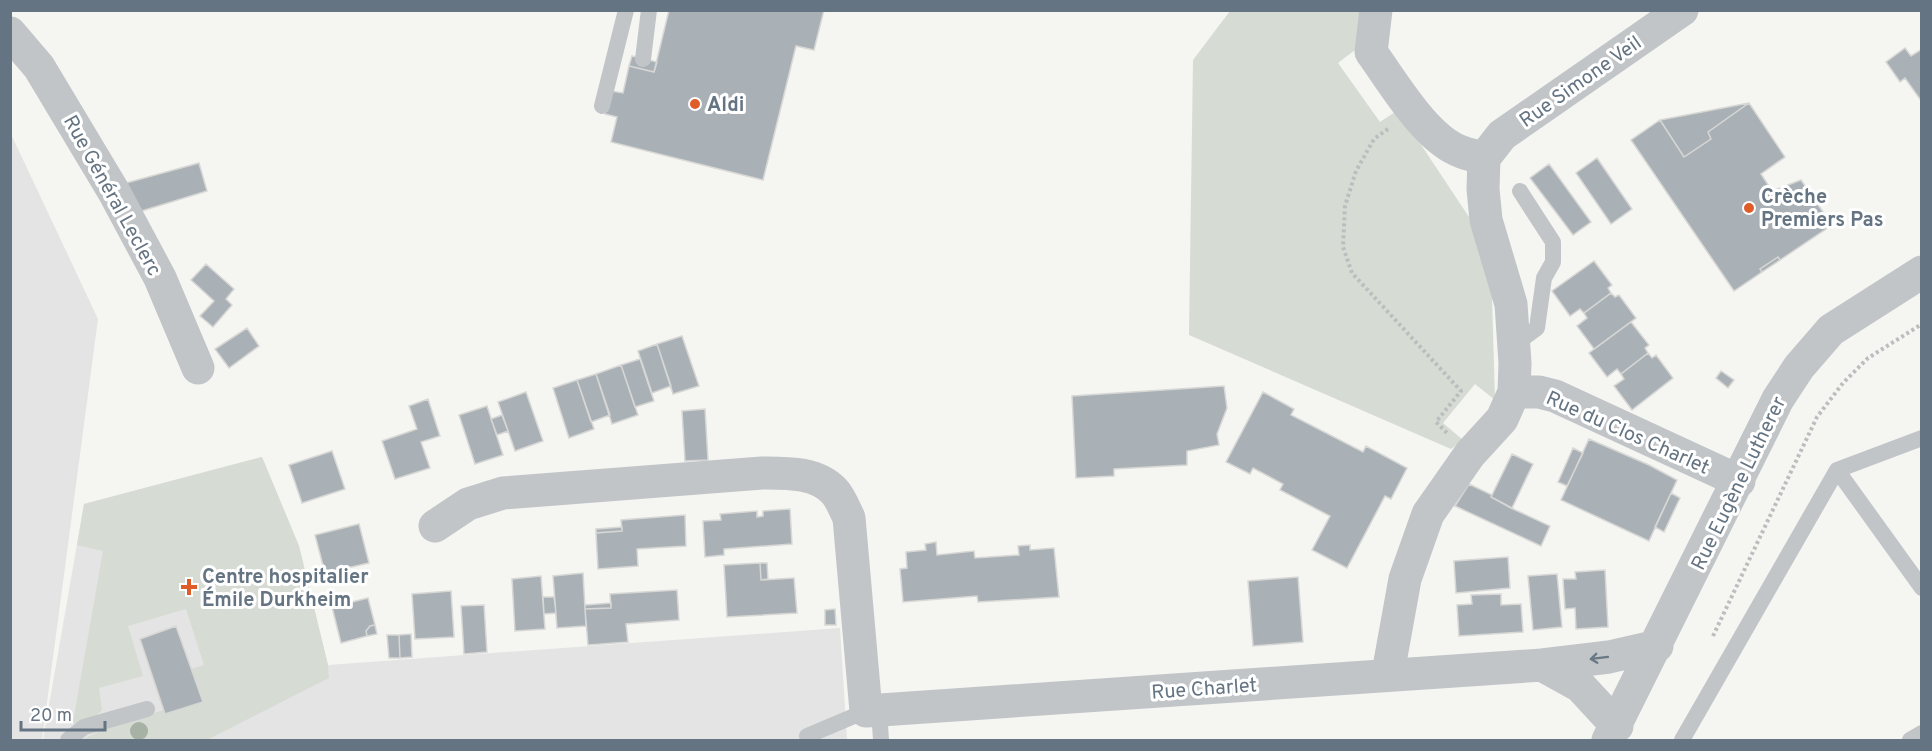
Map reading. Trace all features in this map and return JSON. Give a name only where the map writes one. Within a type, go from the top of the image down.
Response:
[{"type":"street","points":[[1376,10],[1371,52],[1413,111],[1436,135],[1460,152],[1484,158],[1483,189],[1486,220],[1511,304],[1514,345],[1514,392],[1502,419],[1470,454],[1428,514],[1405,579],[1390,662],[1392,675]]},
{"type":"street","name":"Rue Simone Veil","points":[[1484,158],[1502,135],[1682,10]]},
{"type":"street","name":"Rue Général Leclerc","points":[[10,33],[39,67],[114,192],[160,278],[198,368]]},
{"type":"street","name":"Rue Eugène Lutherer","points":[[1613,733],[1778,399],[1799,367],[1831,330],[1922,272]]},
{"type":"street","name":"Rue du Clos Charlet","points":[[1514,392],[1539,392],[1555,396],[1739,481]]},
{"type":"street","points":[[435,526],[468,504],[503,493],[762,473],[791,473],[820,480],[836,493],[849,518],[875,721]]},
{"type":"street","name":"Rue Charlet","points":[[875,721],[1392,675],[1542,665],[1609,657],[1657,646]]},
{"type":"street","points":[[1542,665],[1580,686],[1613,733]]},
{"type":"lane","points":[[602,106],[626,10]]},
{"type":"lane","points":[[643,59],[649,10]]},
{"type":"lane","points":[[1514,345],[1537,328],[1544,278],[1553,262],[1553,242],[1520,191]]},
{"type":"lane","points":[[1682,741],[1837,470],[1922,438]]},
{"type":"lane","points":[[1837,470],[1922,588]]},
{"type":"lane","points":[[68,741],[84,727],[147,709]]},
{"type":"lane","points":[[807,741],[807,736],[875,721]]},
{"type":"lane","points":[[1910,741],[1922,733]]},
{"type":"path","points":[[1413,111],[1374,139],[1356,171],[1345,206],[1342,247],[1352,273],[1461,391],[1436,422],[1470,454]]},
{"type":"path","points":[[1712,639],[1817,417],[1843,383],[1868,358],[1922,324]]},
{"type":"shaded area","points":[[1230,11],[1369,11],[1355,50],[1338,63],[1380,122],[1398,110],[1469,217],[1492,297],[1495,400],[1475,384],[1443,423],[1463,440],[1451,449],[1189,335],[1193,60]]},
{"type":"shaded area","points":[[10,132],[98,319],[42,740],[11,740]]},
{"type":"shaded area","name":"Centre hospitalier Émile Durkheim","points":[[262,457],[299,546],[328,665],[840,628],[847,739],[849,740],[43,740],[84,504]]},
{"type":"shaded area","points":[[262,457],[299,546],[328,665],[329,678],[207,740],[82,740],[111,725],[164,710],[166,714],[202,702],[191,669],[204,665],[186,609],[128,626],[143,676],[99,688],[102,710],[96,716],[76,725],[73,722],[103,551],[77,545],[84,504]]},
{"type":"building","name":"Aldi","points":[[669,10],[824,10],[814,50],[796,46],[763,180],[611,142],[617,117],[605,114],[611,91],[623,93],[629,66],[654,72]]},
{"type":"building","points":[[1905,48],[1911,56],[1922,49],[1922,102],[1905,78],[1900,82],[1886,62]]},
{"type":"building","points":[[632,56],[657,62],[654,72],[629,66]]},
{"type":"building","name":"Crèche Premiers Pas","points":[[1749,103],[1785,157],[1761,174],[1772,191],[1801,180],[1832,225],[1780,260],[1778,257],[1760,269],[1762,272],[1734,291],[1631,140],[1660,120],[1684,157],[1711,139],[1708,132]]},
{"type":"building","points":[[1749,103],[1708,132],[1711,139],[1684,157],[1660,120]]},
{"type":"building","points":[[1597,158],[1632,209],[1611,224],[1576,173]]},
{"type":"building","points":[[199,163],[207,191],[135,213],[126,183]]},
{"type":"building","points":[[1549,164],[1591,222],[1573,235],[1530,178]]},
{"type":"building","points":[[1778,257],[1780,260],[1762,272],[1760,269]]},
{"type":"building","points":[[1594,261],[1612,285],[1608,288],[1611,293],[1584,313],[1580,309],[1570,316],[1552,291]]},
{"type":"building","points":[[206,264],[234,289],[226,299],[232,305],[213,327],[200,316],[214,301],[191,280]]},
{"type":"building","points":[[1611,293],[1615,297],[1619,295],[1636,318],[1594,349],[1577,326],[1587,318],[1584,313]]},
{"type":"building","points":[[1631,322],[1649,345],[1645,348],[1648,353],[1621,374],[1617,369],[1607,377],[1589,353]]},
{"type":"building","points":[[247,328],[259,346],[229,368],[215,349]]},
{"type":"building","points":[[682,336],[699,386],[673,394],[657,344]]},
{"type":"building","points":[[657,344],[671,386],[652,393],[638,351]]},
{"type":"building","points":[[1648,353],[1652,358],[1656,355],[1673,378],[1632,410],[1614,386],[1624,379],[1621,374]]},
{"type":"building","points":[[640,359],[654,401],[635,407],[621,365]]},
{"type":"building","points":[[621,365],[638,415],[612,424],[596,374]]},
{"type":"building","points":[[1721,371],[1734,380],[1728,388],[1716,378]]},
{"type":"building","points":[[596,374],[610,415],[591,422],[577,380]]},
{"type":"building","points":[[577,380],[594,429],[569,438],[553,388]]},
{"type":"building","points":[[1224,386],[1227,408],[1217,434],[1219,445],[1187,451],[1187,465],[1114,469],[1114,476],[1076,478],[1072,396]]},
{"type":"building","points":[[526,392],[543,441],[515,451],[498,402]]},
{"type":"building","points":[[1263,392],[1294,409],[1291,415],[1363,452],[1366,446],[1407,468],[1391,499],[1385,496],[1347,568],[1312,550],[1330,516],[1280,490],[1283,484],[1253,468],[1250,474],[1226,462]]},
{"type":"building","points":[[428,399],[440,436],[421,442],[430,468],[395,479],[382,441],[417,429],[409,406]]},
{"type":"building","points":[[487,406],[503,455],[475,464],[459,415]]},
{"type":"building","points":[[705,409],[708,460],[685,461],[682,411]]},
{"type":"building","points":[[502,415],[508,431],[497,435],[491,419]]},
{"type":"building","points":[[1589,439],[1677,480],[1649,541],[1561,500]]},
{"type":"building","points":[[1573,448],[1583,453],[1567,486],[1558,482]]},
{"type":"building","points":[[332,451],[345,489],[302,503],[289,465]]},
{"type":"building","points":[[1512,454],[1533,464],[1512,508],[1491,497]]},
{"type":"building","points":[[1469,484],[1492,495],[1491,497],[1511,508],[1550,526],[1541,546],[1455,506]]},
{"type":"building","points":[[1671,493],[1680,498],[1664,532],[1655,527]]},
{"type":"building","points":[[790,509],[792,544],[724,549],[724,555],[705,557],[703,521],[721,520],[720,514],[757,511],[757,517],[763,516],[763,511]]},
{"type":"building","points":[[685,515],[686,546],[637,549],[638,566],[598,569],[596,533],[622,531],[621,520]]},
{"type":"building","points":[[359,524],[369,563],[325,573],[315,535]]},
{"type":"building","points":[[622,527],[622,531],[596,533],[596,529]]},
{"type":"building","points":[[936,542],[937,555],[974,551],[975,558],[1019,555],[1018,546],[1030,545],[1030,550],[1054,548],[1059,597],[978,602],[977,596],[903,602],[900,569],[907,568],[906,552],[926,550],[925,544]]},
{"type":"building","points":[[1508,557],[1510,588],[1456,593],[1454,561]]},
{"type":"building","points":[[760,563],[767,563],[768,579],[761,580]]},
{"type":"building","points":[[760,563],[761,580],[794,578],[797,613],[727,617],[724,565]]},
{"type":"building","points":[[1605,570],[1608,627],[1576,629],[1575,608],[1565,609],[1563,579],[1576,579],[1575,572]]},
{"type":"building","points":[[583,573],[586,626],[557,628],[553,576]]},
{"type":"building","points":[[1557,574],[1562,627],[1533,630],[1528,576]]},
{"type":"building","points":[[541,576],[545,629],[515,631],[512,579]]},
{"type":"building","points":[[1298,577],[1303,642],[1253,646],[1248,581]]},
{"type":"building","points":[[677,590],[679,620],[626,624],[628,642],[588,645],[585,609],[611,608],[610,594]]},
{"type":"building","points":[[451,591],[454,637],[415,639],[412,594]]},
{"type":"building","points":[[1501,594],[1501,605],[1521,604],[1523,632],[1459,636],[1457,605],[1472,604],[1471,595]]},
{"type":"building","points":[[543,597],[554,597],[556,613],[544,614]]},
{"type":"building","points":[[368,598],[375,625],[370,626],[366,631],[367,636],[341,643],[332,607]]},
{"type":"building","points":[[611,603],[611,608],[585,609],[585,605]]},
{"type":"building","points":[[484,605],[487,652],[464,654],[461,606]]},
{"type":"building","points":[[835,609],[836,625],[825,625],[825,610]]},
{"type":"building","points":[[375,625],[377,634],[367,636],[366,631],[370,626]]},
{"type":"building","points":[[176,626],[203,702],[165,714],[140,639]]},
{"type":"building","points":[[411,634],[412,657],[400,658],[399,635]]},
{"type":"building","points":[[387,635],[399,635],[400,658],[389,658]]},
{"type":"place","name":"Aldi","points":[[695,104]]},
{"type":"place","name":"Crèche Premiers Pas","points":[[1749,208]]},
{"type":"place","name":"Centre hospitalier Émile Durkheim","points":[[189,587]]}]
